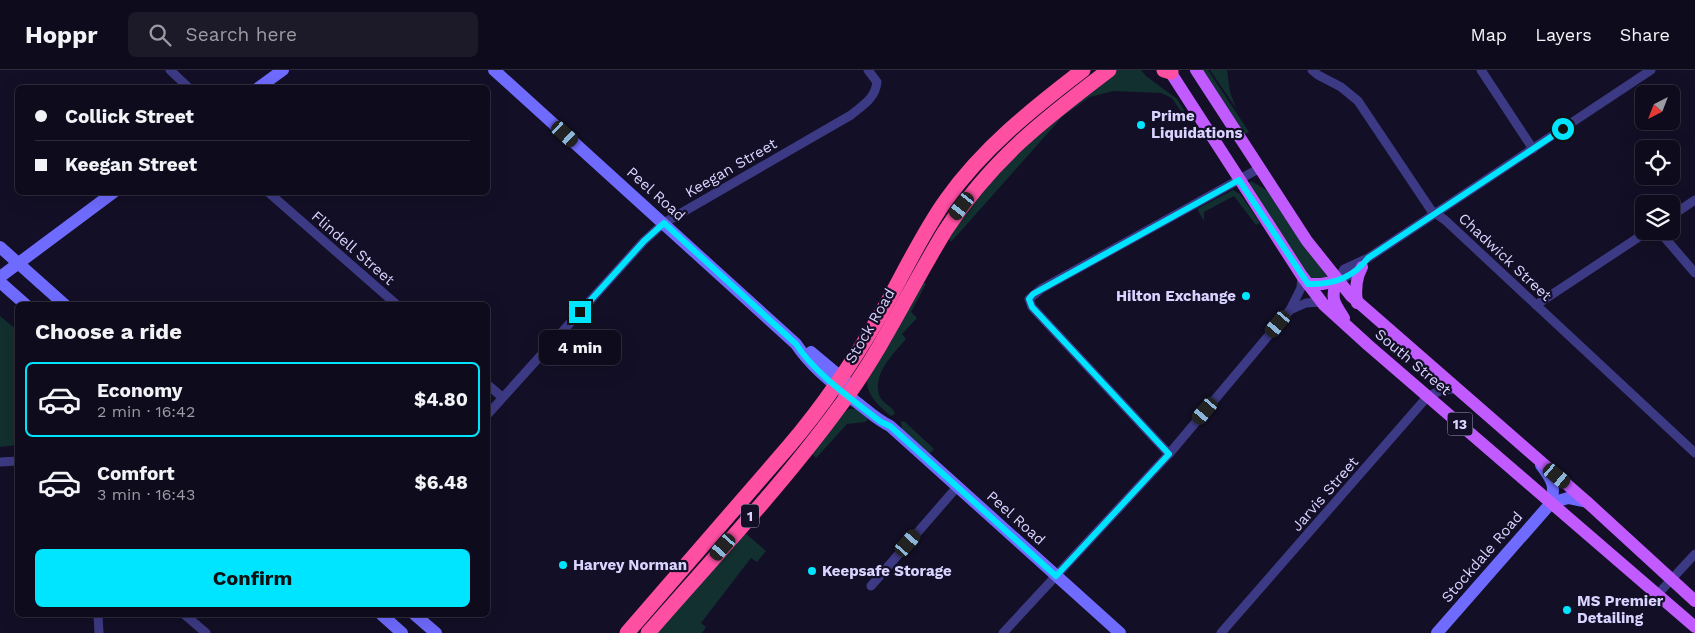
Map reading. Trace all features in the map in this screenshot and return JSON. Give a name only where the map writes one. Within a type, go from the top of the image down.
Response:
[{"type":"highway","name":"Stock Road","points":[[627,633],[795,439],[839,381],[882,312],[932,222],[976,162],[1009,129],[1083,70]]},
{"type":"highway","name":"Stock Road","points":[[648,633],[804,453],[851,392],[883,342],[938,244],[969,197],[990,171],[1015,145],[1049,116],[1109,70]]},
{"type":"main road","name":"South Street","points":[[1196,70],[1307,241],[1337,281],[1357,302],[1587,502],[1695,601]]},
{"type":"main road","name":"South Street","points":[[1168,71],[1321,302],[1352,331],[1695,627]]},
{"type":"main road","points":[[1357,302],[1357,280],[1365,262]]},
{"type":"main road","points":[[1305,280],[1322,284],[1337,281]]},
{"type":"main road","points":[[1337,281],[1333,290],[1333,298],[1352,331]]},
{"type":"street","points":[[170,70],[186,85]]},
{"type":"street","points":[[262,85],[283,70]]},
{"type":"street","name":"Peel Road","points":[[494,70],[796,344],[808,350],[851,392],[885,417],[890,426],[1120,633]]},
{"type":"street","name":"Keegan Street","points":[[490,412],[644,241],[664,223],[851,115],[872,98],[877,82],[868,70]]},
{"type":"street","name":"Chadwick Street","points":[[1312,70],[1340,87],[1358,101],[1431,210],[1437,213],[1695,452]]},
{"type":"street","points":[[1481,70],[1533,149]]},
{"type":"street","points":[[1337,281],[1345,278],[1365,262],[1437,213],[1651,70]]},
{"type":"street","points":[[1169,454],[1038,314],[1030,304],[1029,299],[1041,289],[1260,168]]},
{"type":"street","points":[[0,277],[110,195]]},
{"type":"street","name":"Flindell Street","points":[[271,195],[394,302]]},
{"type":"street","points":[[1680,210],[1695,200]]},
{"type":"street","points":[[1536,305],[1635,240]]},
{"type":"street","points":[[1667,240],[1695,273]]},
{"type":"street","points":[[0,247],[62,302]]},
{"type":"street","points":[[1003,633],[1169,454],[1290,310],[1305,280]]},
{"type":"street","points":[[0,282],[23,302]]},
{"type":"street","points":[[1290,310],[1306,303],[1321,302]]},
{"type":"street","points":[[490,387],[502,397]]},
{"type":"street","points":[[1428,396],[1440,391],[1458,388]]},
{"type":"street","name":"Jarvis Street","points":[[1221,633],[1428,396]]},
{"type":"street","points":[[1535,457],[1552,481],[1554,490],[1551,503],[1568,498],[1587,502]]},
{"type":"street","points":[[0,462],[15,461]]},
{"type":"street","points":[[871,586],[957,487]]},
{"type":"street","name":"Stockdale Road","points":[[1437,633],[1551,503]]},
{"type":"street","points":[[1657,595],[1695,554]]},
{"type":"street","points":[[98,617],[99,633]]},
{"type":"street","points":[[188,617],[206,633]]},
{"type":"street","points":[[384,617],[402,633]]},
{"type":"street","points":[[417,617],[436,633]]},
{"type":"green space","points":[[1118,70],[1141,70],[1146,76],[1177,99],[1192,123],[1188,122],[1172,98],[1161,93],[1113,91],[1090,97],[1063,116],[951,242],[948,237],[1001,167],[1087,93]]},
{"type":"green space","points":[[1202,70],[1208,70],[1249,132],[1244,135]]},
{"type":"green space","points":[[1210,70],[1227,70],[1230,92],[1236,108]]},
{"type":"green space","points":[[1251,181],[1268,191],[1328,278],[1309,278],[1248,184]]},
{"type":"green space","points":[[1233,190],[1240,194],[1260,223],[1256,225],[1234,196],[1204,212],[1204,221],[1197,209]]},
{"type":"green space","points":[[922,281],[926,284],[911,312],[917,318],[902,334],[906,339],[885,365],[878,381],[880,397],[895,414],[891,416],[871,395],[868,389],[867,378]]},
{"type":"green space","points":[[0,316],[15,328],[15,445],[0,447]]},
{"type":"green space","points":[[856,409],[868,419],[865,422],[847,424],[816,458],[811,453],[843,412]]},
{"type":"green space","points":[[902,421],[934,449],[929,454],[902,429]]},
{"type":"green space","points":[[743,531],[766,551],[757,562],[751,558],[701,623],[706,627],[702,633],[654,633]]},
{"type":"place","name":"Prime Liquidations","points":[[1141,125]]},
{"type":"place","name":"Hilton Exchange","points":[[1246,296]]},
{"type":"place","name":"Harvey Norman","points":[[563,565]]},
{"type":"place","name":"Keepsafe Storage","points":[[812,571]]},
{"type":"place","name":"MS Premier Detailing","points":[[1567,610]]},
{"type":"route","points":[[580,312],[644,241],[664,223],[796,344],[804,356],[827,377],[881,422],[890,426],[1056,576],[1169,454],[1032,307],[1029,299],[1033,294],[1239,180],[1308,284],[1330,283],[1345,278],[1362,267],[1368,258],[1563,129]]}]
